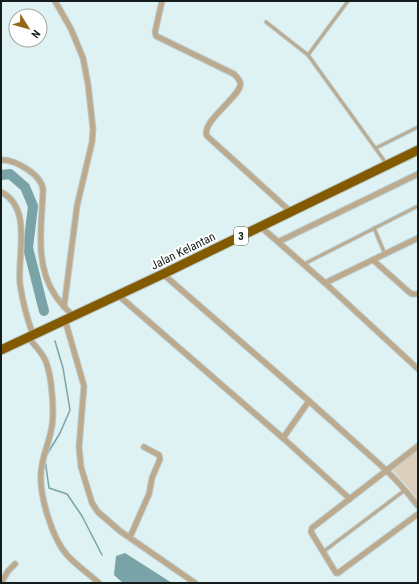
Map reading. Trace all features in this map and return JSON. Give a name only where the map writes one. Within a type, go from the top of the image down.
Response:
[{"type":"highway","name":"Jalan Kelantan","points":[[1,350],[261,227],[418,150]]},
{"type":"street","points":[[55,1],[71,29],[83,58],[88,84],[93,129],[92,146],[77,206],[64,307],[85,390],[79,447],[81,467],[87,492],[92,504],[98,512],[120,531],[196,583]]},
{"type":"street","points":[[162,1],[155,32],[156,36],[234,74],[240,82],[240,86],[236,93],[209,125],[206,135],[291,212]]},
{"type":"street","points":[[1,160],[15,162],[42,183],[43,190],[40,250],[42,263],[54,295],[64,307]]},
{"type":"street","points":[[280,242],[418,174]]},
{"type":"street","points":[[1,192],[15,204],[20,216],[20,282],[32,335],[46,362],[53,405],[53,424],[42,463],[42,493],[49,519],[57,540],[67,555],[99,583]]},
{"type":"street","points":[[261,227],[326,283],[418,368]]},
{"type":"street","points":[[326,283],[418,238]]},
{"type":"street","points":[[373,260],[409,292],[412,294],[418,294]]},
{"type":"street","points":[[163,274],[387,470],[406,490],[418,506]]},
{"type":"street","points":[[118,295],[283,438],[350,499]]},
{"type":"street","points":[[283,438],[309,401]]},
{"type":"street","points":[[418,446],[310,531],[336,573],[339,573],[418,514]]},
{"type":"street","points":[[130,537],[149,494],[152,478],[160,458],[159,455],[144,447]]},
{"type":"street","points":[[1,583],[8,571],[15,564]]},
{"type":"lane","points":[[308,55],[348,1]]},
{"type":"lane","points":[[266,22],[308,55],[387,165]]},
{"type":"lane","points":[[376,148],[418,127]]},
{"type":"lane","points":[[304,264],[418,206]]},
{"type":"lane","points":[[374,228],[385,254]]},
{"type":"lane","points":[[323,552],[406,490]]},
{"type":"shaded area","points":[[418,448],[418,500],[392,470]]},
{"type":"water","points":[[125,553],[172,583],[123,583],[114,575],[116,556]]},
{"type":"waterway","points":[[1,175],[10,174],[25,187],[33,206],[28,248],[44,311]]},
{"type":"waterway","points":[[46,456],[60,433],[70,410],[63,368],[55,341]]},
{"type":"waterway","points":[[45,459],[49,488],[67,494],[82,516],[102,555]]}]
